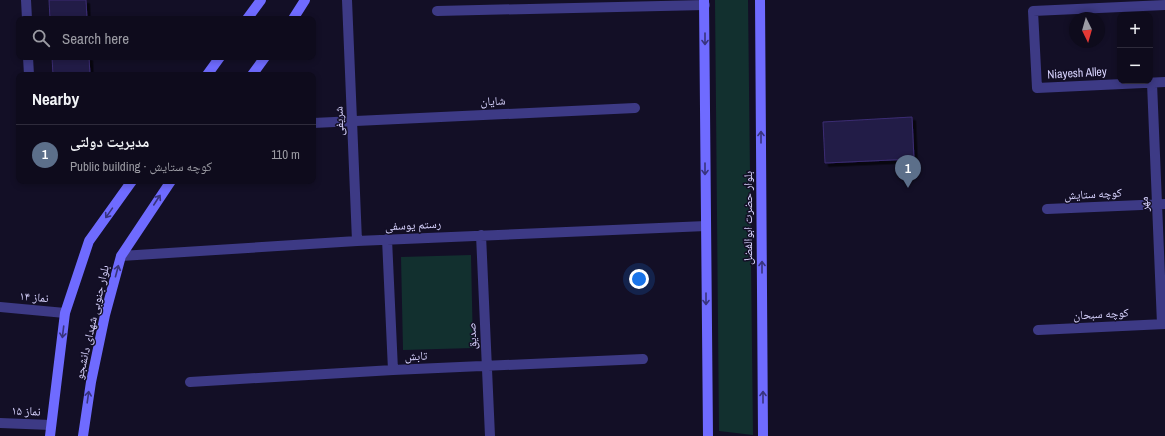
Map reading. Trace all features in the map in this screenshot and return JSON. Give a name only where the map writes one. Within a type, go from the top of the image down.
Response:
[{"type":"main road","points":[[253,16],[261,0]]},
{"type":"main road","points":[[294,16],[306,0]]},
{"type":"main road","name":"بلوار حضرت ابوالفضل","points":[[760,0],[763,436]]},
{"type":"main road","points":[[704,3],[708,436]]},
{"type":"main road","points":[[209,72],[218,60]]},
{"type":"main road","points":[[254,72],[264,60]]},
{"type":"main road","name":"بلوار جنوبی شهدای دانشجو","points":[[50,436],[65,313],[89,241],[130,184]]},
{"type":"main road","name":"بلوار جنوبی شهدای دانشجو","points":[[83,436],[91,382],[103,322],[121,256],[169,184]]},
{"type":"street","points":[[26,0],[27,16]]},
{"type":"street","name":"شریفی","points":[[347,0],[357,241]]},
{"type":"street","points":[[437,12],[704,3]]},
{"type":"street","name":"Niayesh Alley","points":[[1129,84],[1037,88],[1033,11],[1165,6]]},
{"type":"street","points":[[28,60],[29,72]]},
{"type":"street","name":"Niayesh Alley","points":[[1153,83],[1165,82]]},
{"type":"street","name":"مهر","points":[[1152,84],[1161,204],[1164,324]]},
{"type":"street","name":"شایان","points":[[316,123],[635,108]]},
{"type":"street","name":"کوچه ستایش","points":[[1047,209],[1161,204]]},
{"type":"street","name":"رستم یوسفی","points":[[121,256],[387,239],[706,226]]},
{"type":"street","name":"صدیق","points":[[481,235],[490,436]]},
{"type":"street","points":[[387,239],[393,370]]},
{"type":"street","name":"نماز ۱۴","points":[[0,307],[65,313]]},
{"type":"street","name":"کوچه سبحان","points":[[1038,330],[1164,324]]},
{"type":"street","name":"تابش","points":[[190,382],[393,370],[643,359]]},
{"type":"street","name":"نماز ۱۵","points":[[0,423],[51,425]]},
{"type":"green space","points":[[715,0],[748,0],[753,435],[719,431]]},
{"type":"green space","points":[[471,255],[473,348],[403,350],[401,257]]},
{"type":"building","points":[[49,0],[86,0],[87,16],[50,16]]},
{"type":"building","points":[[52,60],[89,60],[90,72],[53,72]]},
{"type":"building","points":[[912,117],[914,159],[825,163],[823,122]]},
{"type":"place","name":"مدیریت دولتی","points":[[908,188]]}]
